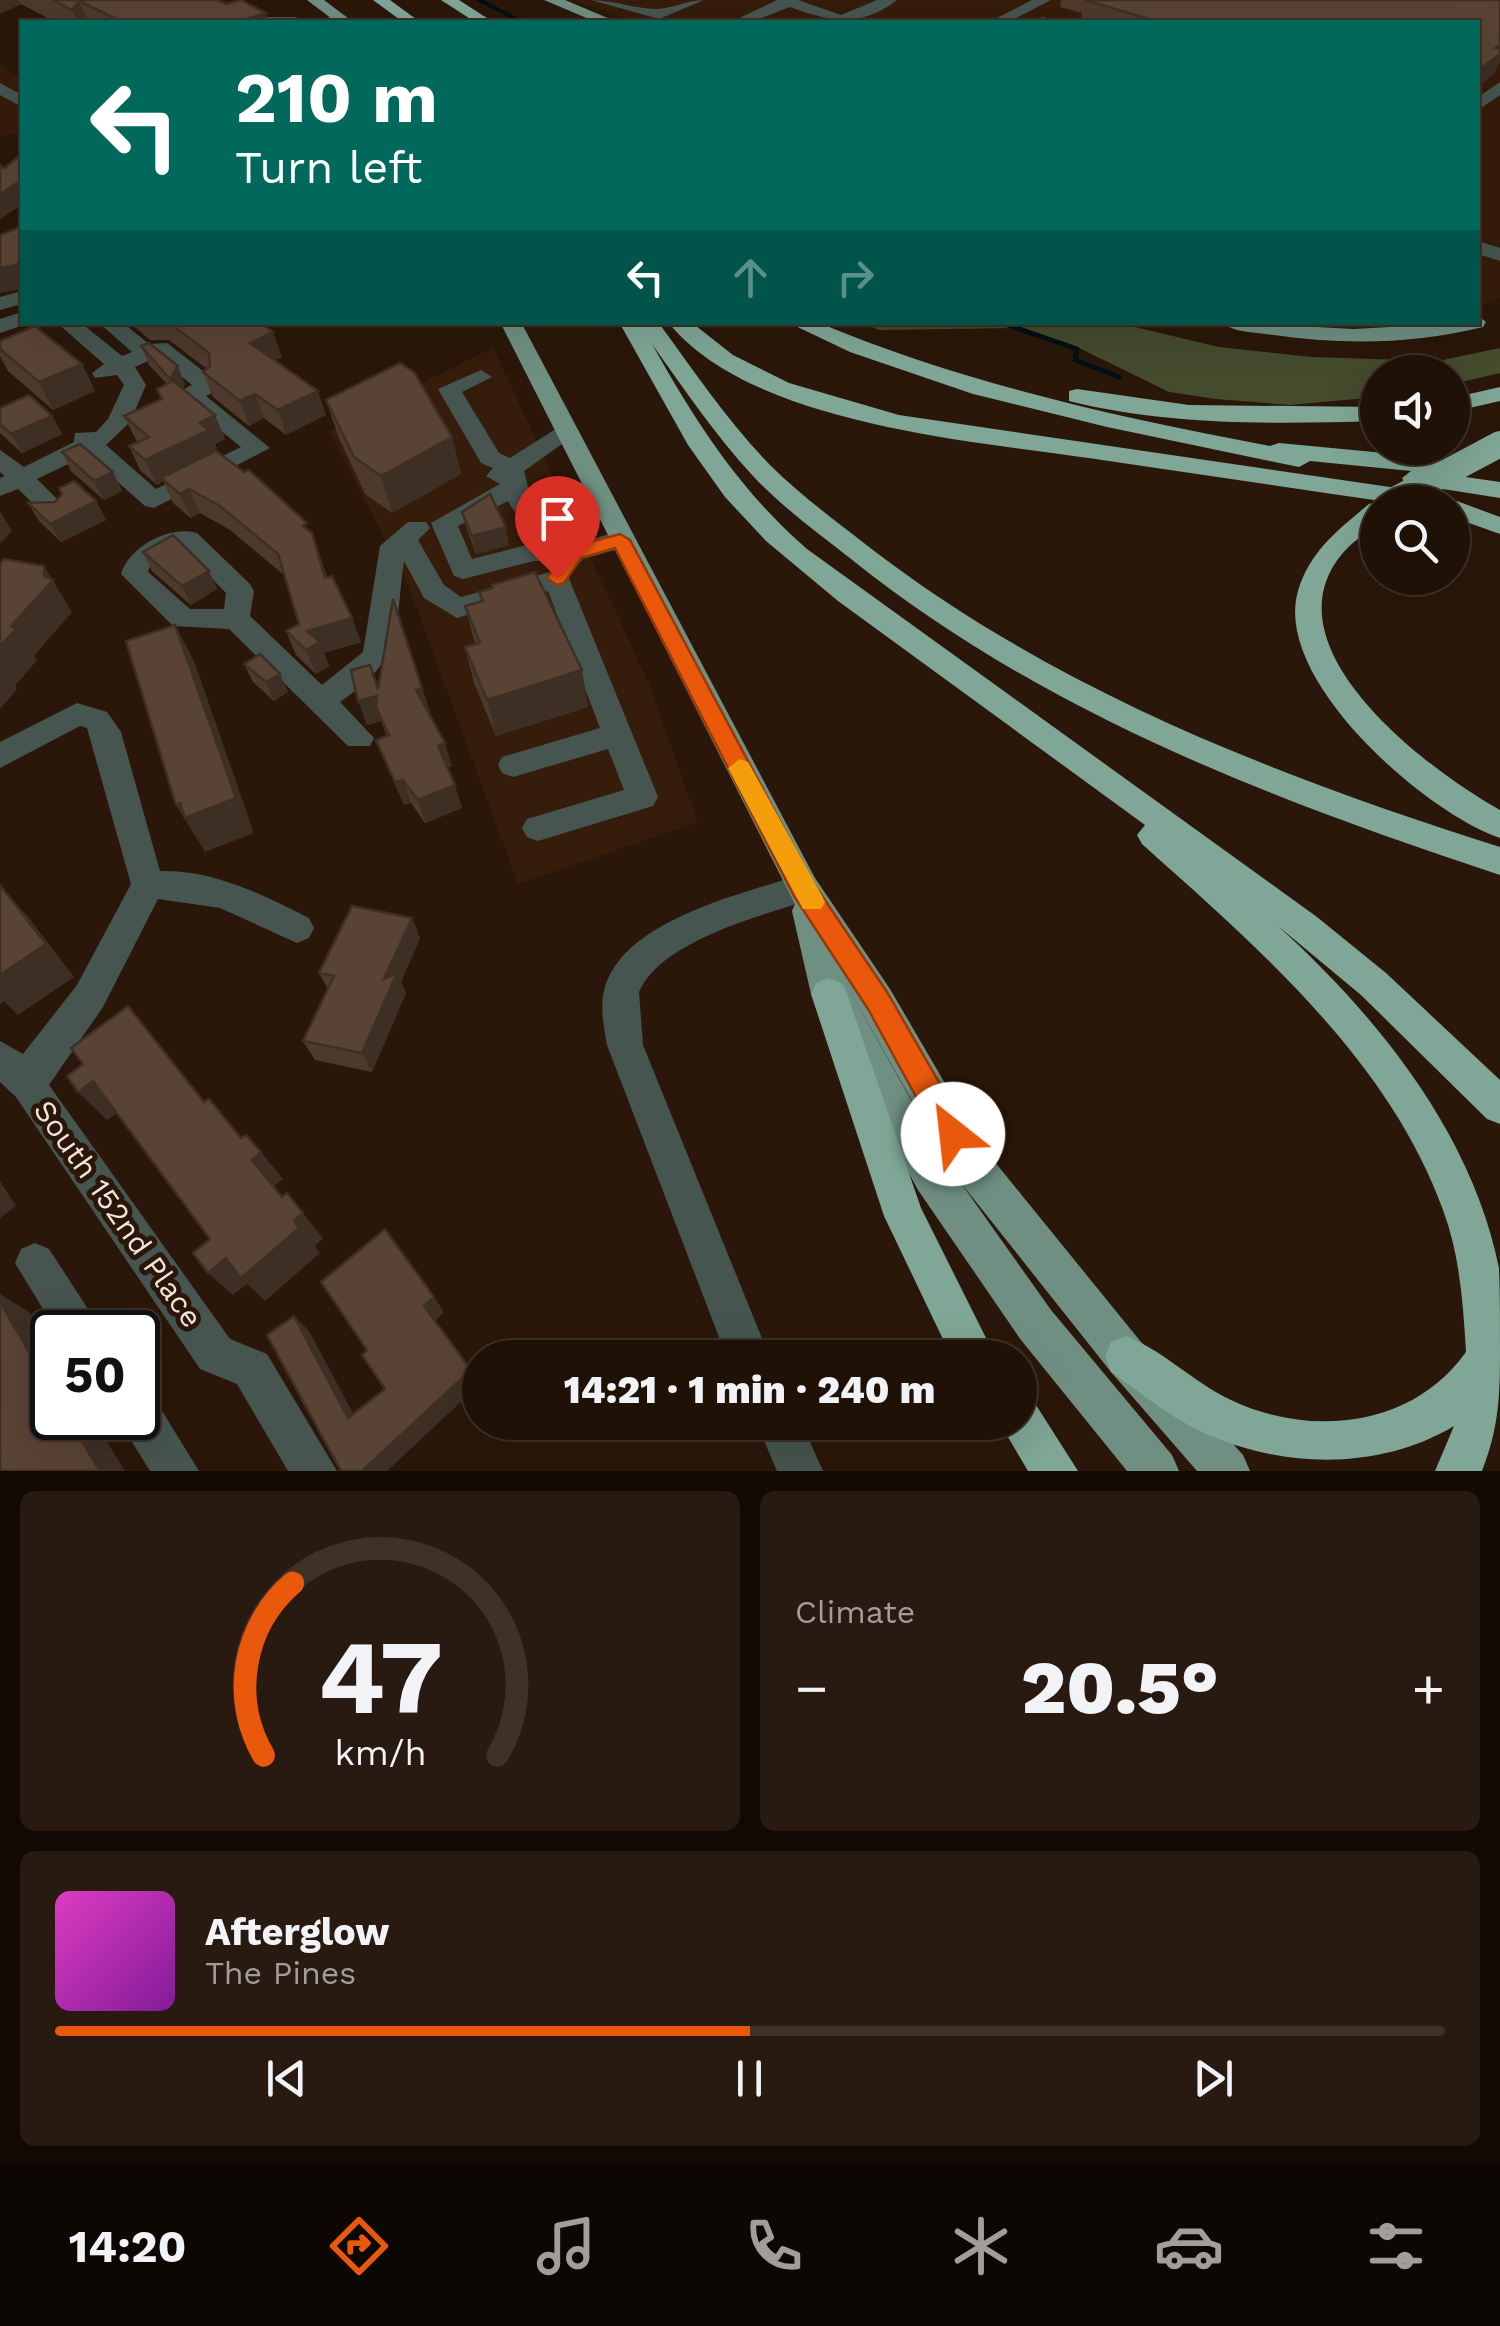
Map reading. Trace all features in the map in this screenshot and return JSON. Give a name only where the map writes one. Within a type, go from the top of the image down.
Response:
[{"type":"highway","points":[[380,0],[409,20]]},
{"type":"highway","points":[[425,0],[454,20]]},
{"type":"highway","points":[[448,0],[482,20]]},
{"type":"highway","points":[[632,325],[676,409],[754,514],[833,581],[1296,919],[1390,999],[1500,1106]]},
{"type":"highway","points":[[649,325],[765,473],[862,557],[937,610],[1057,682],[1183,743],[1377,823],[1500,861]]},
{"type":"highway","points":[[682,325],[729,360],[831,406],[899,422],[1360,490]]},
{"type":"highway","points":[[804,325],[972,388],[1090,419],[1350,469],[1500,490]]},
{"type":"highway","points":[[836,325],[908,354],[1098,400],[1259,418],[1360,415]]},
{"type":"highway","points":[[1470,400],[1500,394]]},
{"type":"highway","points":[[1206,442],[1500,473]]},
{"type":"highway","points":[[1423,485],[1500,444]]},
{"type":"highway","points":[[1470,514],[1500,526]]},
{"type":"highway","points":[[1360,524],[1339,540],[1316,577],[1311,620],[1328,676],[1370,734],[1400,762],[1433,788],[1500,826]]},
{"type":"highway","points":[[1010,712],[1249,918],[1332,996],[1428,1114],[1474,1209],[1496,1308],[1484,1400],[1458,1471]]},
{"type":"highway","points":[[829,994],[904,1216],[967,1340]]},
{"type":"highway","points":[[1126,1357],[1214,1415],[1248,1430],[1283,1440],[1344,1444],[1388,1436],[1425,1421],[1458,1396],[1491,1352]]},
{"type":"highway","points":[[1033,1440],[1055,1471]]},
{"type":"main road","points":[[314,0],[342,20]]},
{"type":"main road","points":[[551,0],[604,20]]},
{"type":"main road","points":[[512,325],[803,888],[877,1000],[967,1158],[1126,1357],[1227,1471]]},
{"type":"main road","points":[[1254,325],[1304,332],[1387,335],[1455,325]]},
{"type":"main road","points":[[803,888],[829,994],[932,1176],[1036,1325],[1156,1471]]},
{"type":"street","points":[[598,0],[640,2],[659,14],[696,0]]},
{"type":"street","points":[[847,20],[890,0]]},
{"type":"street","points":[[1001,20],[1044,0]]},
{"type":"street","points":[[744,20],[787,1],[838,20]]},
{"type":"street","points":[[1480,103],[1500,87]]},
{"type":"street","points":[[0,88],[19,109]]},
{"type":"street","points":[[0,327],[18,302]]},
{"type":"street","points":[[7,474],[114,428],[135,386],[45,325]]},
{"type":"street","points":[[69,325],[112,369]]},
{"type":"street","points":[[112,325],[147,353]]},
{"type":"street","points":[[87,442],[154,500],[258,448],[190,395],[208,386],[159,348],[112,369]]},
{"type":"street","points":[[481,377],[449,389],[490,458],[512,478],[523,505],[593,488]]},
{"type":"street","points":[[567,432],[512,478],[444,523],[462,570],[534,552],[574,553],[620,540]]},
{"type":"street","points":[[7,474],[56,512]]},
{"type":"street","points":[[320,701],[362,672],[377,655],[393,546],[512,478]]},
{"type":"street","points":[[404,537],[434,591],[457,608],[557,578],[574,553]]},
{"type":"street","points":[[538,828],[642,797],[557,578]]},
{"type":"street","points":[[236,618],[358,738]]},
{"type":"street","points":[[0,756],[77,714],[98,720],[106,732],[148,886],[176,882],[240,900],[297,928]]},
{"type":"street","points":[[513,766],[617,735]]},
{"type":"street","name":"South 152nd Place","points":[[148,886],[124,924],[90,996],[36,1066],[30,1084],[36,1100],[215,1354],[252,1369],[314,1471]]},
{"type":"street","points":[[742,1340],[625,1045],[619,1004],[629,975],[660,948],[700,925],[803,888]]},
{"type":"street","points":[[0,1058],[30,1084]]},
{"type":"street","points":[[35,1263],[67,1310]]},
{"type":"street","points":[[155,1440],[176,1471]]},
{"type":"street","points":[[786,1440],[800,1471]]},
{"type":"shaded area","points":[[572,0],[1500,0],[1500,298],[1480,307],[1480,20],[627,20]]},
{"type":"shaded area","points":[[0,64],[20,78],[20,132],[0,138]]},
{"type":"shaded area","points":[[493,347],[649,684],[698,822],[518,884],[407,582],[329,431]]},
{"type":"green space","points":[[866,325],[1126,325],[1219,347],[1360,359],[1360,399],[1290,405],[1169,392],[1073,345],[1021,328],[880,330]]},
{"type":"green space","points":[[1500,348],[1500,373],[1470,380],[1470,355],[1467,355]]},
{"type":"building","points":[[53,0],[217,0],[226,4],[241,0],[266,13],[243,20],[112,20],[115,18],[79,1],[72,10]]},
{"type":"building","points":[[1085,0],[1500,0],[1500,45],[1496,48],[1500,54],[1480,69],[1480,20],[1152,20]]},
{"type":"building","points":[[20,155],[20,181],[0,194],[0,165],[5,168]]},
{"type":"building","points":[[20,227],[20,263],[0,268],[0,235]]},
{"type":"building","points":[[172,325],[264,325],[273,332],[250,343],[318,391],[278,410],[255,394],[240,401],[203,372],[210,366],[209,353]]},
{"type":"building","points":[[35,326],[82,364],[39,382],[0,349],[0,341]]},
{"type":"building","points":[[149,343],[178,366],[170,379],[141,346]]},
{"type":"building","points":[[400,363],[414,372],[452,437],[381,476],[354,457],[326,400]]},
{"type":"building","points":[[173,381],[215,415],[200,423],[209,430],[145,460],[129,446],[149,437],[124,416],[162,399],[157,389]]},
{"type":"building","points":[[29,395],[52,416],[11,434],[0,424],[0,408]]},
{"type":"building","points":[[80,444],[113,472],[94,481],[62,452]]},
{"type":"building","points":[[216,451],[244,472],[249,470],[307,523],[303,526],[312,533],[325,578],[332,576],[352,618],[307,631],[320,642],[306,650],[286,631],[299,624],[278,554],[220,506],[189,489],[180,494],[161,478]]},
{"type":"building","points":[[74,481],[96,501],[50,524],[28,503],[55,502],[62,494],[59,488]]},
{"type":"building","points":[[490,494],[506,527],[472,536],[462,512]]},
{"type":"building","points":[[173,535],[209,571],[182,586],[143,552]]},
{"type":"building","points":[[4,559],[44,566],[44,576],[53,580],[11,626],[16,629],[0,646],[0,564]]},
{"type":"building","points":[[535,572],[582,670],[487,700],[465,647],[480,643],[465,606],[483,601],[479,592],[493,588],[492,585]]},
{"type":"building","points":[[393,599],[422,688],[416,690],[445,743],[438,746],[455,785],[418,800],[403,780],[395,782],[376,740],[389,735],[376,707],[377,696],[358,701],[351,670],[370,665],[378,689]]},
{"type":"building","points":[[175,625],[236,798],[185,818],[180,803],[176,805],[126,641]]},
{"type":"building","points":[[260,654],[280,674],[266,682],[244,664]]},
{"type":"building","points":[[0,885],[46,944],[0,975]]},
{"type":"building","points":[[352,906],[412,918],[384,979],[397,973],[362,1053],[303,1041],[334,976],[319,973]]},
{"type":"building","points":[[128,1006],[204,1102],[209,1099],[241,1138],[246,1135],[261,1152],[252,1160],[282,1197],[287,1193],[303,1213],[294,1221],[299,1228],[241,1278],[226,1258],[208,1273],[193,1253],[210,1239],[93,1081],[78,1092],[67,1076],[83,1064],[71,1048]]},
{"type":"building","points":[[385,1229],[434,1297],[424,1306],[462,1358],[462,1378],[362,1471],[341,1471],[267,1335],[294,1316],[348,1418],[385,1389],[362,1355],[367,1350],[321,1282]]},
{"type":"building","points":[[0,1302],[30,1353],[30,1440],[81,1440],[100,1471],[0,1471]]},
{"type":"waterway","points":[[479,0],[518,20]]},
{"type":"waterway","points":[[1008,325],[1077,349],[1075,360],[1119,377]]},
{"type":"slow traffic","points":[[740,768],[812,902]]},
{"type":"route","points":[[557,578],[574,553],[620,540],[803,888],[877,1000],[953,1134]]}]
